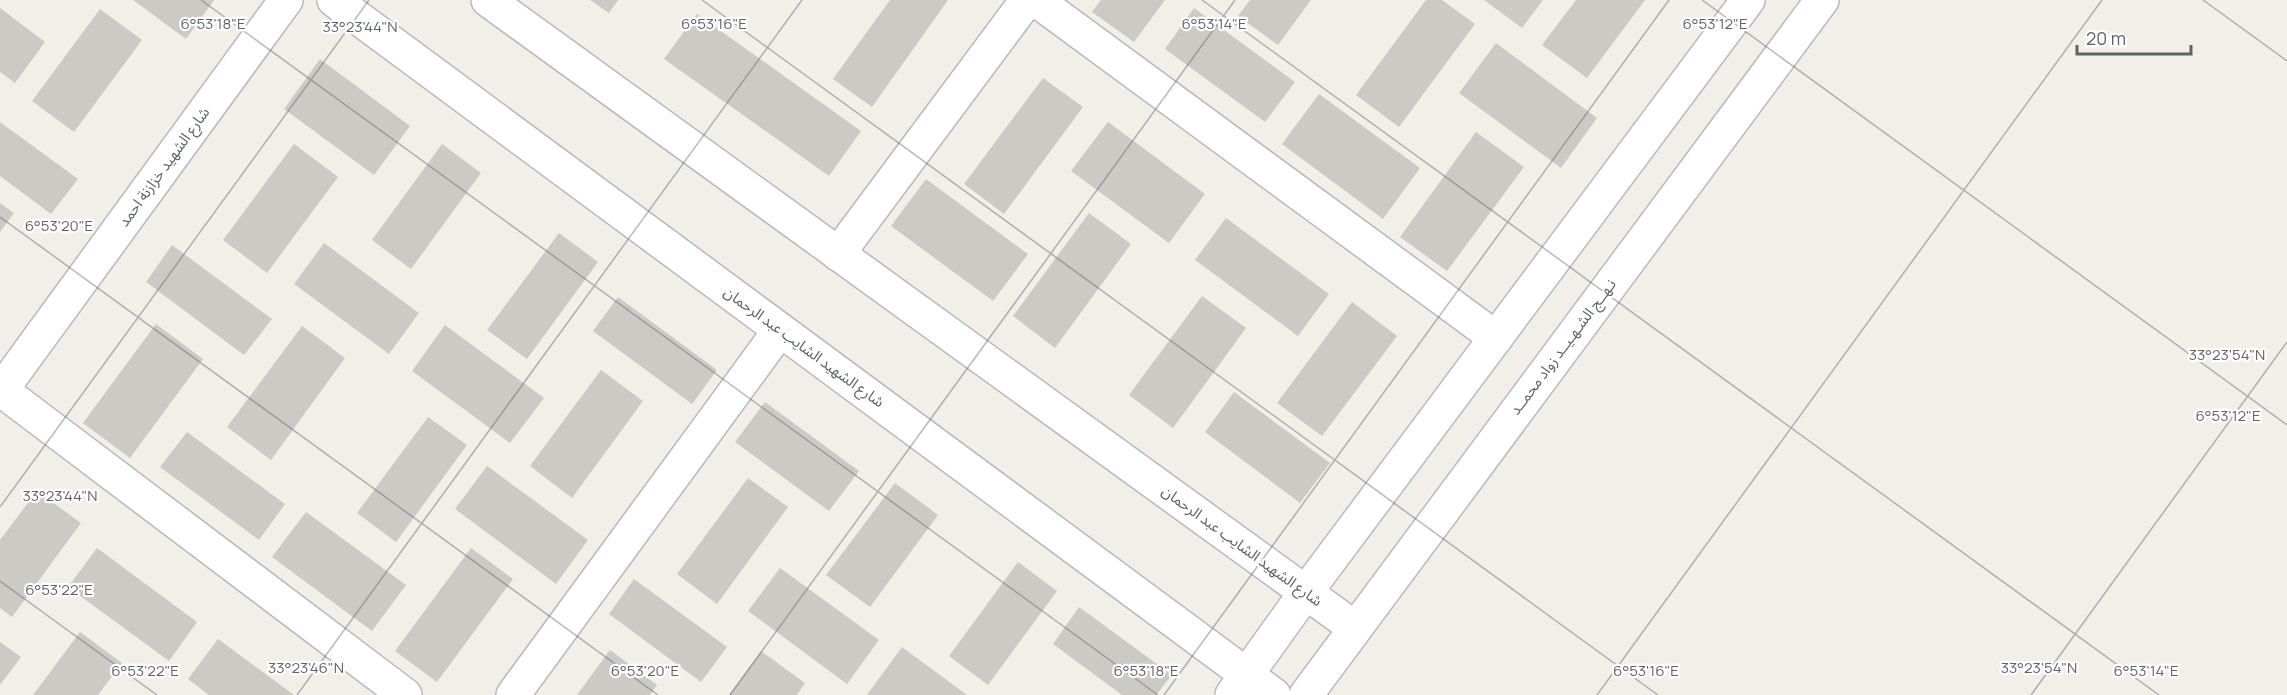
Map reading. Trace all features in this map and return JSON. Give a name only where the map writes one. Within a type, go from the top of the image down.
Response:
[{"type":"street","name":"شارع الشهيد خزازنة احمد","points":[[0,391],[286,0]]},
{"type":"street","name":"شارع الشهيد الشايب عبد الرحمان","points":[[333,0],[780,330],[1239,685],[1274,695]]},
{"type":"street","name":"شارع الشهيد الشايب عبد الرحمان","points":[[488,0],[1355,628]]},
{"type":"street","points":[[838,254],[1027,0]]},
{"type":"street","points":[[1036,0],[1496,338]]},
{"type":"street","points":[[1239,685],[1748,0]]},
{"type":"street","name":"نـهــج الشـهـيــد زواد محمــد","points":[[1306,695],[1822,0]]},
{"type":"street","points":[[513,695],[780,330]]},
{"type":"street","points":[[0,391],[405,695]]},
{"type":"building","points":[[133,0],[214,0],[186,39]]},
{"type":"building","points":[[590,0],[618,0],[609,13]]},
{"type":"building","points":[[890,0],[948,0],[872,107],[833,79]]},
{"type":"building","points":[[1101,0],[1165,0],[1134,42],[1092,12]]},
{"type":"building","points":[[1250,0],[1311,0],[1278,45],[1238,16]]},
{"type":"building","points":[[1426,0],[1442,0],[1475,24],[1399,127],[1356,95]]},
{"type":"building","points":[[1484,0],[1543,0],[1522,28]]},
{"type":"building","points":[[1576,0],[1645,0],[1587,78],[1542,45]]},
{"type":"building","points":[[0,8],[45,42],[15,83],[0,72]]},
{"type":"building","points":[[1194,8],[1295,82],[1265,122],[1165,49]]},
{"type":"building","points":[[100,9],[142,40],[74,132],[32,101]]},
{"type":"building","points":[[697,14],[861,131],[829,176],[664,59]]},
{"type":"building","points":[[1496,43],[1597,118],[1561,168],[1459,93]]},
{"type":"building","points":[[320,59],[410,126],[374,175],[284,109]]},
{"type":"building","points":[[1043,78],[1083,107],[1004,214],[964,184]]},
{"type":"building","points":[[1319,94],[1420,168],[1383,219],[1282,144]]},
{"type":"building","points":[[0,122],[78,179],[51,214],[0,176]]},
{"type":"building","points":[[1108,122],[1205,194],[1169,243],[1071,171]]},
{"type":"building","points":[[1476,132],[1524,167],[1447,271],[1400,237]]},
{"type":"building","points":[[294,144],[338,177],[267,273],[223,240]]},
{"type":"building","points":[[442,144],[481,173],[411,269],[372,240]]},
{"type":"building","points":[[926,179],[1028,254],[993,301],[891,226]]},
{"type":"building","points":[[0,203],[14,213],[0,232]]},
{"type":"building","points":[[1089,213],[1131,244],[1055,348],[1013,316]]},
{"type":"building","points":[[1226,218],[1329,294],[1298,336],[1195,260]]},
{"type":"building","points":[[559,233],[598,262],[527,359],[487,330]]},
{"type":"building","points":[[324,243],[419,313],[389,354],[294,284]]},
{"type":"building","points":[[172,245],[272,319],[244,355],[146,282]]},
{"type":"building","points":[[1202,296],[1246,328],[1173,428],[1129,395]]},
{"type":"building","points":[[618,297],[717,370],[692,404],[593,331]]},
{"type":"building","points":[[1352,302],[1397,336],[1322,436],[1277,403]]},
{"type":"building","points":[[156,324],[203,359],[130,458],[83,423]]},
{"type":"building","points":[[445,325],[544,398],[510,443],[412,371]]},
{"type":"building","points":[[302,326],[345,358],[271,460],[227,427]]},
{"type":"building","points":[[601,370],[643,401],[572,498],[530,466]]},
{"type":"building","points":[[1234,392],[1330,463],[1300,503],[1205,432]]},
{"type":"building","points":[[765,402],[859,471],[829,511],[735,442]]},
{"type":"building","points":[[428,417],[467,445],[396,542],[357,513]]},
{"type":"building","points":[[187,432],[285,504],[259,540],[160,467]]},
{"type":"building","points":[[487,466],[588,540],[556,584],[455,509]]},
{"type":"building","points":[[748,478],[788,507],[717,604],[677,574]]},
{"type":"building","points":[[895,483],[938,515],[870,607],[826,575]]},
{"type":"building","points":[[37,491],[81,523],[12,617],[0,608],[0,540]]},
{"type":"building","points":[[306,512],[406,585],[372,631],[272,557]]},
{"type":"building","points":[[97,548],[197,622],[169,661],[68,587]]},
{"type":"building","points":[[471,548],[513,579],[437,682],[395,651]]},
{"type":"building","points":[[1018,562],[1057,591],[988,685],[949,656]]},
{"type":"building","points":[[780,568],[879,640],[847,684],[748,611]]},
{"type":"building","points":[[634,579],[727,647],[701,682],[609,614]]},
{"type":"building","points":[[1079,607],[1172,675],[1156,695],[1122,695],[1053,644]]},
{"type":"building","points":[[80,632],[122,663],[98,695],[33,695]]},
{"type":"building","points":[[218,639],[294,695],[209,695],[188,679]]},
{"type":"building","points":[[0,642],[21,657],[0,685]]},
{"type":"building","points":[[902,647],[967,695],[867,695]]},
{"type":"building","points":[[610,650],[657,685],[650,695],[577,695]]},
{"type":"building","points":[[761,651],[805,683],[797,695],[729,695]]}]
